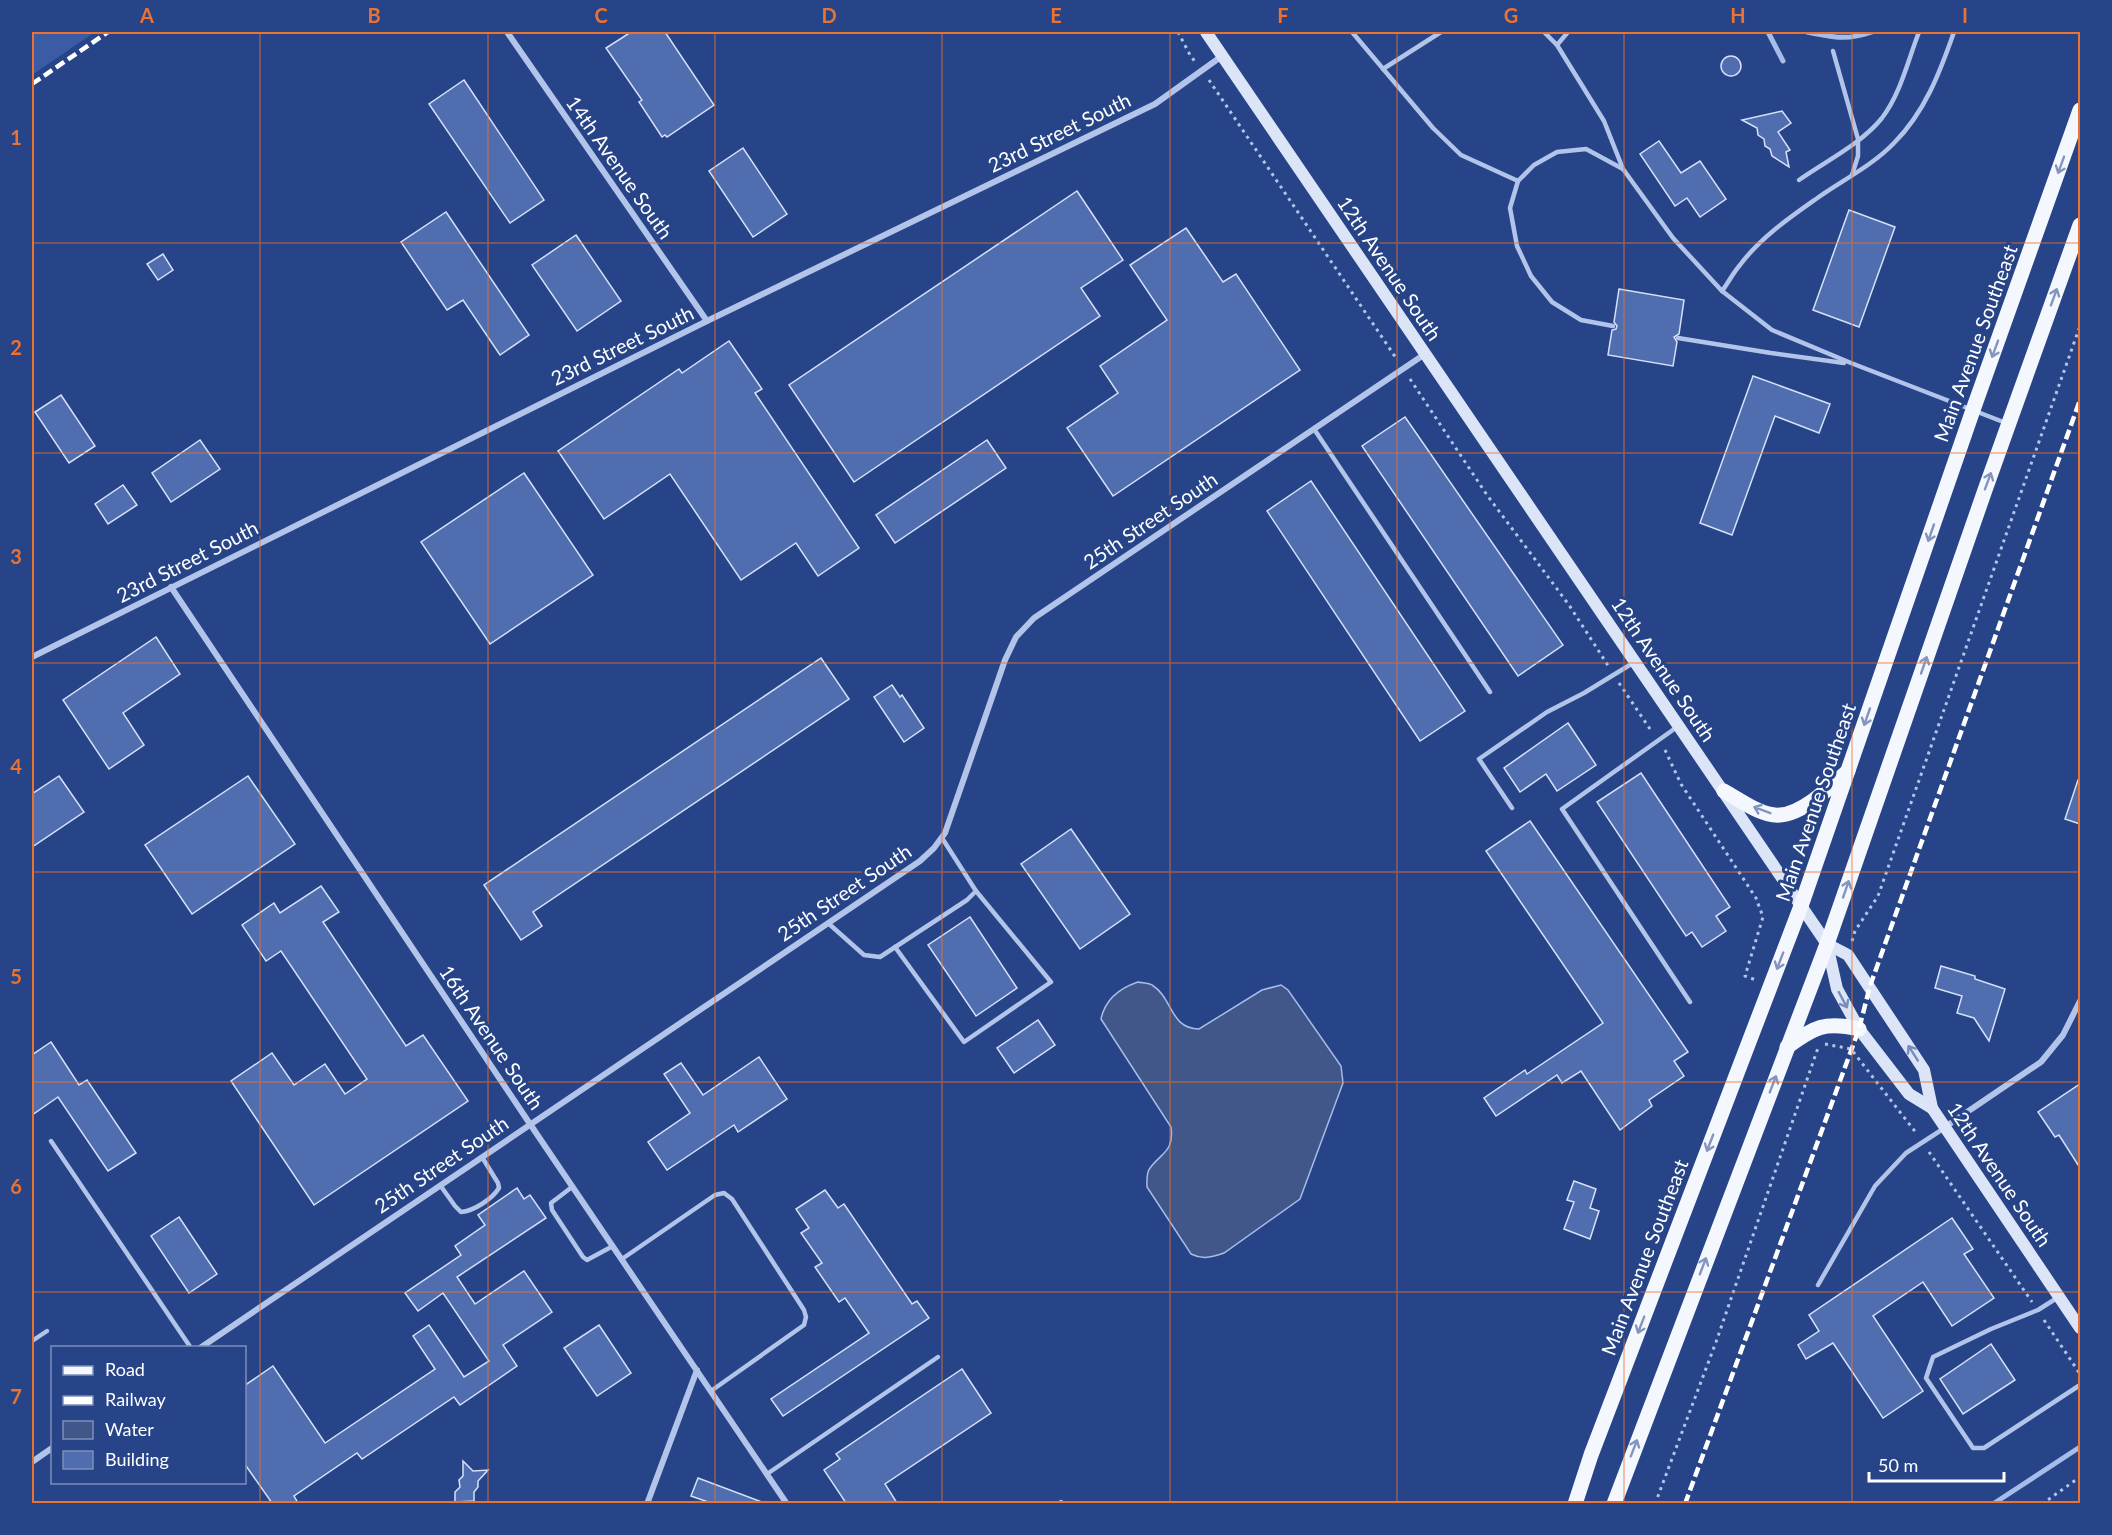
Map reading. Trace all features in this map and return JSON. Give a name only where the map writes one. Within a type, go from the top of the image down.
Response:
[{"type":"main road","name":"Main Avenue Southeast","points":[[1575,1503],[1591,1455],[1801,906],[2080,110]]},
{"type":"main road","points":[[1614,1503],[1827,944],[2080,225]]},
{"type":"main road","points":[[1724,791],[1764,812],[1780,815],[1807,805],[1848,771]]},
{"type":"main road","points":[[1787,1047],[1808,1031],[1826,1026],[1859,1029]]},
{"type":"street","name":"14th Avenue South","points":[[507,32],[706,321]]},
{"type":"street","name":"12th Avenue South","points":[[1206,32],[1827,944],[1848,955],[1924,1070],[1932,1108],[2080,1328]]},
{"type":"street","name":"23rd Street South","points":[[32,657],[706,321],[1155,104],[1222,56]]},
{"type":"street","name":"25th Street South","points":[[201,1346],[920,861],[945,833],[1005,660],[1016,637],[1034,618],[1425,354]]},
{"type":"street","name":"16th Avenue South","points":[[171,587],[572,1187],[787,1503]]},
{"type":"street","points":[[1827,944],[1837,988],[1859,1029],[1909,1094],[1932,1108]]},
{"type":"street","points":[[1945,1127],[2041,1062],[2063,1035],[2080,1001]]},
{"type":"street","points":[[647,1503],[697,1370]]},
{"type":"street","points":[[32,1462],[51,1449]]},
{"type":"lane","points":[[1352,32],[1432,129],[1461,155],[1518,181]]},
{"type":"lane","points":[[1383,69],[1441,32]]},
{"type":"lane","points":[[1544,32],[1557,45],[1604,121],[1623,169],[1673,238],[1722,291],[1772,330],[2009,424]]},
{"type":"lane","points":[[1557,45],[1568,32]]},
{"type":"lane","points":[[1799,180],[1858,140],[1881,118],[1897,93],[1919,32]]},
{"type":"lane","points":[[1722,291],[1740,264],[1763,239],[1893,145],[1913,121],[1931,92],[1954,32]]},
{"type":"lane","points":[[1833,51],[1858,140],[1858,156],[1852,175]]},
{"type":"lane","points":[[1613,326],[1581,320],[1552,302],[1531,276],[1517,246],[1510,208],[1518,181],[1534,165],[1557,152],[1586,149],[1623,169]]},
{"type":"lane","points":[[1678,338],[1851,363]]},
{"type":"lane","points":[[1314,429],[1490,692]]},
{"type":"lane","points":[[1512,808],[1479,759],[1547,712],[1635,662]]},
{"type":"lane","points":[[1679,726],[1562,809],[1690,1002]]},
{"type":"lane","points":[[894,947],[964,1042],[1051,982],[976,891],[942,838]]},
{"type":"lane","points":[[828,923],[864,955],[880,957],[976,891]]},
{"type":"lane","points":[[1818,1285],[1875,1186],[1906,1153],[1945,1127]]},
{"type":"lane","points":[[51,1141],[190,1346]]},
{"type":"lane","points":[[440,1185],[461,1212],[468,1211],[495,1194],[499,1188],[498,1183],[482,1157]]},
{"type":"lane","points":[[572,1187],[551,1203],[552,1210],[583,1257],[587,1260],[593,1258],[613,1246]]},
{"type":"lane","points":[[622,1259],[715,1195],[724,1193],[732,1199],[807,1317],[804,1325],[711,1391]]},
{"type":"lane","points":[[2059,1297],[2038,1310],[1991,1329],[1933,1357],[1926,1378],[1973,1448],[1984,1448],[2080,1385]]},
{"type":"lane","points":[[32,1341],[46,1331]]},
{"type":"lane","points":[[767,1474],[938,1357]]},
{"type":"path","points":[[1178,32],[1190,55],[1203,71],[1487,495],[1569,605],[1669,756],[1680,784],[1756,898],[1763,917],[1745,976],[1771,986]]},
{"type":"path","points":[[1855,931],[1878,896],[2080,326]]},
{"type":"path","points":[[1655,1503],[1716,1342],[1820,1043],[1851,1049],[1923,1142],[2080,1374]]},
{"type":"path","points":[[2042,1503],[2080,1478]]},
{"type":"shaded area","points":[[32,32],[95,32],[32,75]]},
{"type":"water","points":[[1138,982],[1152,985],[1159,991],[1182,1024],[1199,1029],[1262,990],[1281,985],[1288,990],[1341,1066],[1343,1083],[1300,1199],[1224,1253],[1215,1256],[1204,1257],[1191,1254],[1147,1187],[1149,1170],[1171,1142],[1171,1127],[1101,1019],[1106,1006],[1114,996]]},
{"type":"building","points":[[631,32],[665,32],[714,105],[667,137],[665,135],[662,137],[639,102],[642,100],[606,48]]},
{"type":"building","points":[[1727,56],[1735,56],[1741,62],[1741,70],[1735,76],[1727,76],[1721,70],[1721,62]]},
{"type":"building","points":[[464,80],[544,200],[510,223],[429,104]]},
{"type":"building","points":[[1782,111],[1791,123],[1778,132],[1790,150],[1786,152],[1789,167],[1772,156],[1770,149],[1765,146],[1764,139],[1758,135],[1757,128],[1742,120]]},
{"type":"building","points":[[1659,141],[1681,173],[1700,161],[1726,199],[1700,217],[1687,198],[1675,206],[1640,154]]},
{"type":"building","points":[[743,148],[787,214],[753,237],[709,171]]},
{"type":"building","points":[[1077,191],[1123,260],[1081,288],[1100,316],[854,482],[789,385]]},
{"type":"building","points":[[1849,210],[1895,227],[1859,327],[1813,310]]},
{"type":"building","points":[[446,212],[529,335],[500,355],[463,300],[447,310],[401,242]]},
{"type":"building","points":[[1186,228],[1223,282],[1236,274],[1300,370],[1113,496],[1067,428],[1118,393],[1100,366],[1167,320],[1130,265]]},
{"type":"building","points":[[576,235],[621,301],[577,331],[532,265]]},
{"type":"building","points":[[163,254],[173,270],[158,280],[147,264]]},
{"type":"building","points":[[1619,289],[1684,300],[1679,334],[1674,337],[1677,342],[1673,366],[1608,355],[1612,330],[1617,326],[1614,322]]},
{"type":"building","points":[[729,341],[762,389],[755,393],[859,548],[818,576],[796,543],[741,580],[670,474],[604,519],[558,451],[679,369],[682,373]]},
{"type":"building","points":[[1753,376],[1830,404],[1819,433],[1775,416],[1732,535],[1700,523]]},
{"type":"building","points":[[61,395],[95,446],[69,463],[35,412]]},
{"type":"building","points":[[1405,417],[1563,645],[1518,676],[1362,446]]},
{"type":"building","points":[[200,440],[220,469],[171,502],[152,473]]},
{"type":"building","points":[[987,440],[1006,468],[895,543],[876,515]]},
{"type":"building","points":[[524,473],[593,575],[490,644],[421,542]]},
{"type":"building","points":[[1311,481],[1465,711],[1420,741],[1267,511]]},
{"type":"building","points":[[123,485],[137,505],[108,524],[95,504]]},
{"type":"building","points":[[156,637],[180,674],[123,713],[144,745],[109,769],[63,700]]},
{"type":"building","points":[[821,658],[849,699],[533,912],[542,926],[521,940],[484,885]]},
{"type":"building","points":[[892,685],[900,697],[902,695],[924,728],[904,742],[874,697]]},
{"type":"building","points":[[1568,723],[1596,765],[1557,791],[1546,774],[1520,792],[1504,768]]},
{"type":"building","points":[[1641,773],[1730,907],[1716,916],[1726,931],[1702,947],[1692,932],[1686,936],[1597,802]]},
{"type":"building","points":[[59,776],[84,812],[32,847],[32,794]]},
{"type":"building","points":[[248,776],[295,844],[192,914],[145,845]]},
{"type":"building","points":[[2078,780],[2080,780],[2080,824],[2065,819]]},
{"type":"building","points":[[1530,821],[1688,1052],[1674,1061],[1684,1076],[1649,1100],[1652,1106],[1620,1130],[1581,1071],[1562,1083],[1557,1075],[1496,1116],[1484,1098],[1525,1070],[1527,1074],[1603,1023],[1486,851]]},
{"type":"building","points":[[1071,829],[1130,914],[1080,949],[1021,864]]},
{"type":"building","points":[[321,886],[339,912],[323,922],[406,1046],[423,1035],[468,1101],[314,1205],[231,1081],[272,1053],[294,1085],[325,1064],[345,1094],[367,1079],[281,951],[266,961],[242,925],[274,903],[280,913]]},
{"type":"building","points":[[970,917],[1017,988],[976,1016],[928,945]]},
{"type":"building","points":[[1941,966],[1975,976],[1975,979],[2005,989],[1989,1041],[1974,1018],[1957,1013],[1962,996],[1935,988]]},
{"type":"building","points":[[1038,1020],[1055,1045],[1014,1073],[997,1048]]},
{"type":"building","points":[[51,1042],[79,1085],[87,1080],[136,1153],[108,1171],[58,1097],[32,1115],[32,1055]]},
{"type":"building","points":[[759,1057],[787,1099],[738,1132],[734,1125],[667,1170],[648,1142],[690,1113],[664,1074],[681,1063],[703,1095]]},
{"type":"building","points":[[2080,1084],[2080,1168],[2059,1135],[2055,1137],[2038,1112]]},
{"type":"building","points":[[1574,1181],[1596,1189],[1590,1208],[1599,1211],[1590,1239],[1564,1229],[1574,1202],[1567,1200]]},
{"type":"building","points":[[517,1188],[524,1199],[530,1195],[546,1218],[457,1277],[475,1304],[524,1271],[552,1312],[503,1345],[517,1366],[460,1405],[454,1397],[362,1459],[357,1453],[294,1496],[298,1503],[272,1503],[246,1466],[246,1385],[273,1366],[325,1443],[435,1369],[413,1336],[429,1325],[464,1377],[489,1361],[443,1293],[418,1311],[405,1293],[461,1255],[455,1246],[485,1225],[478,1215]]},
{"type":"building","points":[[825,1190],[838,1208],[844,1204],[912,1304],[917,1301],[929,1318],[783,1416],[771,1399],[869,1333],[845,1298],[839,1302],[815,1267],[822,1263],[801,1233],[809,1228],[796,1209]]},
{"type":"building","points":[[179,1217],[217,1274],[189,1293],[151,1236]]},
{"type":"building","points":[[1952,1218],[1973,1249],[1964,1254],[1994,1298],[1952,1326],[1923,1282],[1873,1316],[1923,1391],[1883,1418],[1833,1343],[1806,1359],[1798,1345],[1819,1331],[1809,1315]]},
{"type":"building","points":[[599,1325],[631,1373],[597,1396],[564,1348]]},
{"type":"building","points":[[1991,1344],[2015,1380],[1963,1414],[1940,1379]]},
{"type":"building","points":[[962,1369],[991,1413],[885,1484],[897,1503],[846,1503],[824,1470],[840,1459],[836,1454]]},
{"type":"building","points":[[463,1461],[473,1471],[488,1470],[478,1481],[474,1501],[455,1502],[455,1492],[460,1487],[459,1480],[463,1476]]},
{"type":"building","points":[[698,1478],[762,1502],[711,1503],[691,1496]]},
{"type":"waterway","points":[[1768,32],[1783,61]]},
{"type":"waterway","points":[[1807,32],[1832,37],[1847,37],[1872,32]]},
{"type":"waterway","points":[[1993,1504],[2080,1447]]},
{"type":"railway","points":[[32,84],[108,32]]},
{"type":"railway","points":[[1685,1504],[1859,1029],[1870,986],[2080,400]]}]
